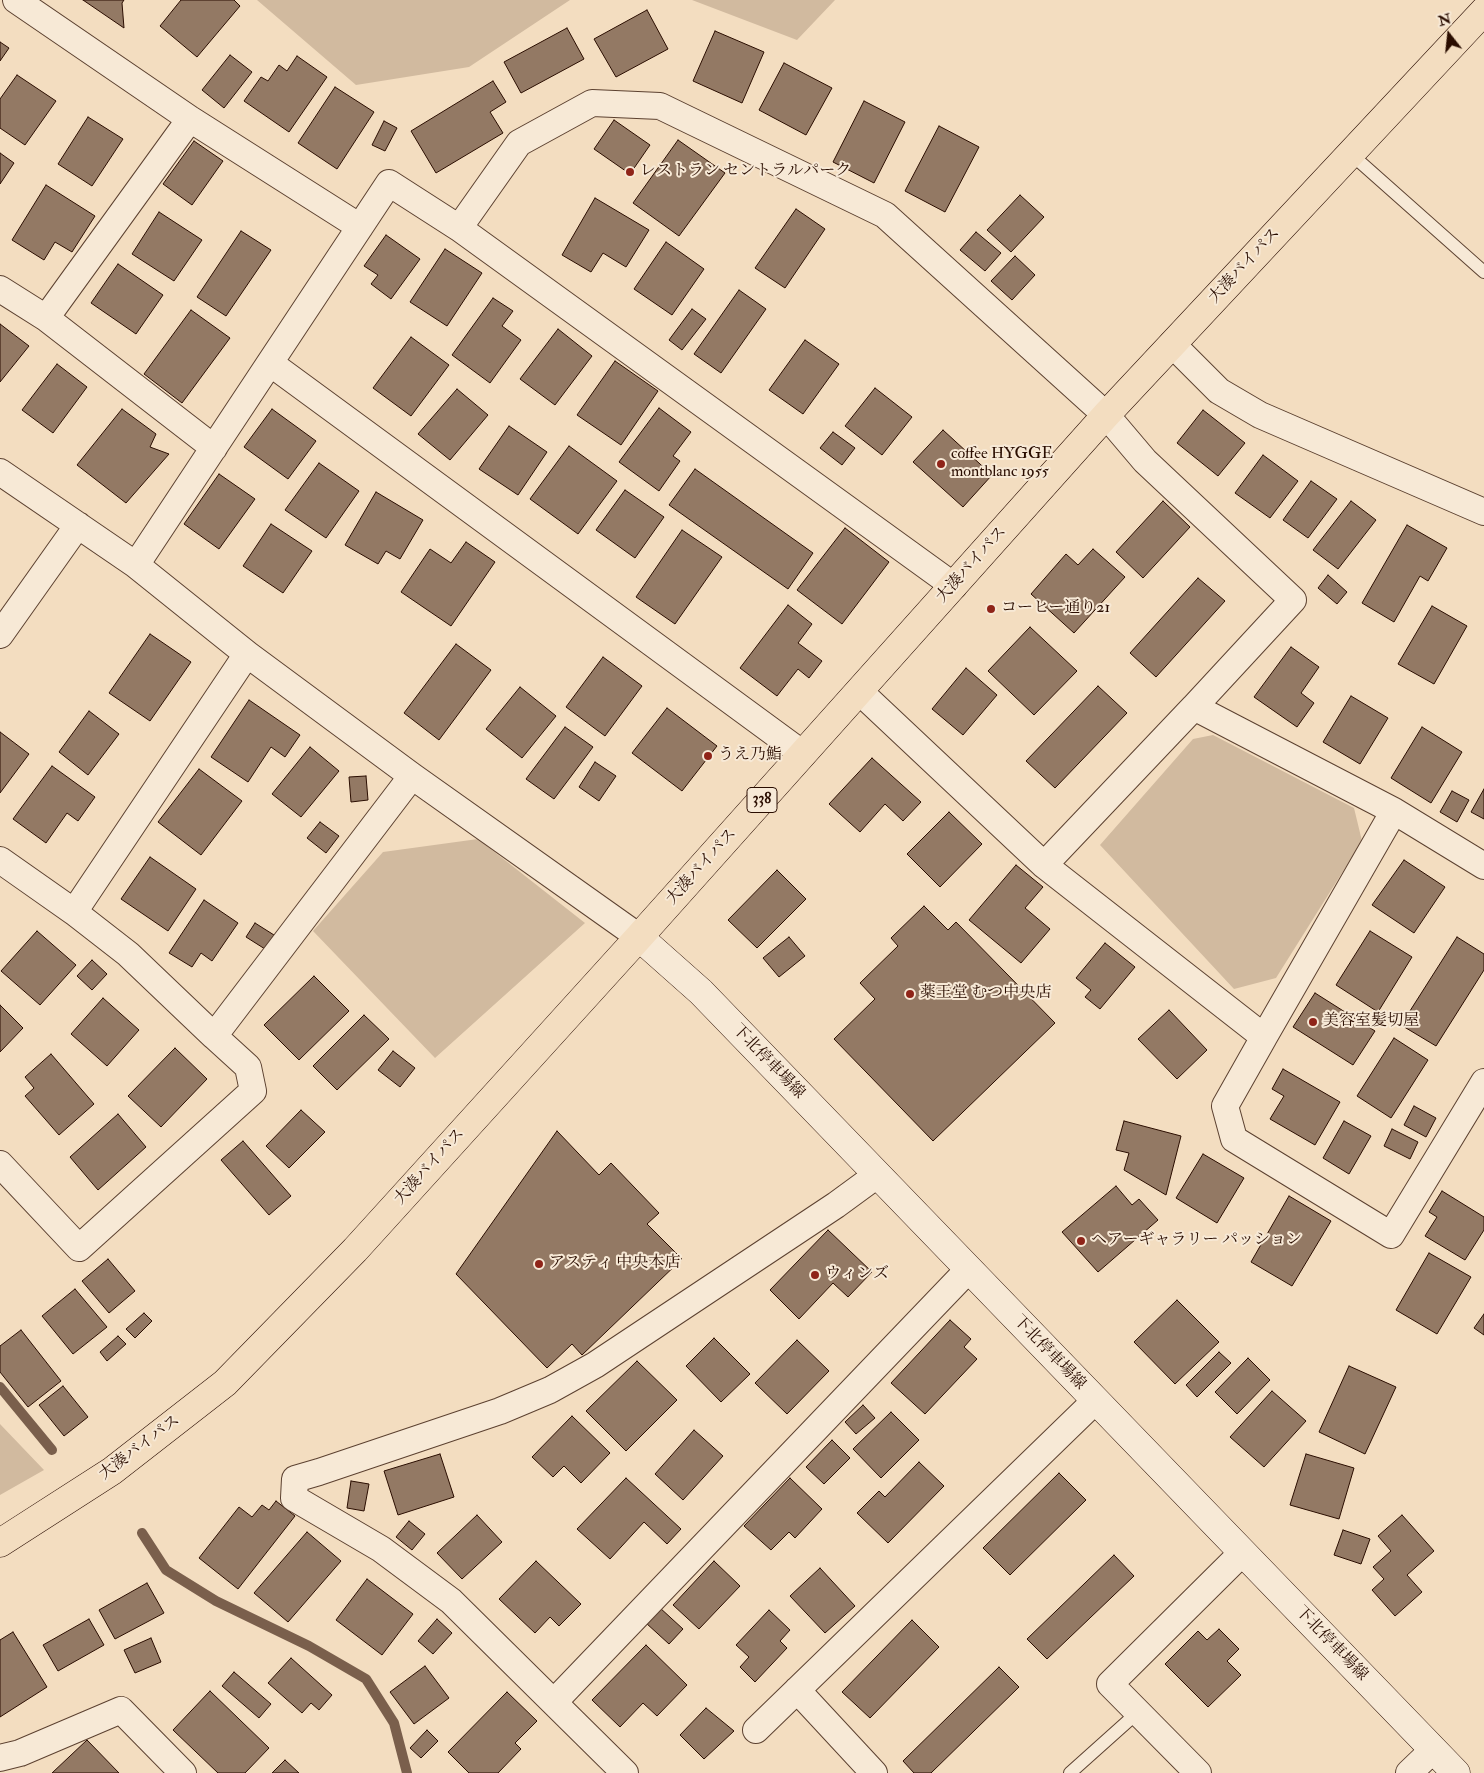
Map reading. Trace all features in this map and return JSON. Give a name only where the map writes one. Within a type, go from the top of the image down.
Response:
[{"type":"highway","name":"大湊バイパス","points":[[0,1543],[112,1471],[225,1383],[355,1250],[639,937],[1106,415],[1484,11]]},
{"type":"main road","name":"下北停車場線","points":[[639,937],[701,992],[1456,1773]]},
{"type":"street","points":[[16,0],[190,119],[360,227]]},
{"type":"street","points":[[459,228],[519,143],[592,103],[660,106],[885,215],[1106,415],[1145,462],[1293,600],[1044,865]]},
{"type":"street","points":[[46,318],[190,119]]},
{"type":"street","points":[[136,565],[389,183],[459,228],[954,586]]},
{"type":"street","points":[[0,289],[46,318],[214,448]]},
{"type":"street","points":[[1172,344],[1219,391],[1260,415],[1484,512]]},
{"type":"street","points":[[270,363],[803,754]]},
{"type":"street","points":[[0,472],[136,565],[247,654],[412,776],[639,937]]},
{"type":"street","points":[[0,635],[78,525]]},
{"type":"street","points":[[74,912],[247,654]]},
{"type":"street","points":[[859,691],[1044,865],[1264,1037]]},
{"type":"street","points":[[1194,707],[1394,811],[1484,866]]},
{"type":"street","points":[[214,1036],[412,776]]},
{"type":"street","points":[[1394,811],[1225,1106],[1234,1139],[1391,1235],[1484,1082]]},
{"type":"street","points":[[0,860],[74,912],[128,954],[248,1068],[253,1091],[79,1248],[0,1164]]},
{"type":"street","points":[[626,1773],[451,1601],[381,1549],[294,1498],[295,1479],[491,1414],[550,1390],[594,1365],[836,1205],[877,1175]]},
{"type":"street","points":[[554,1702],[968,1270]]},
{"type":"street","points":[[756,1730],[1095,1400]]},
{"type":"street","points":[[1198,1773],[1110,1684],[1242,1553]]},
{"type":"street","points":[[797,1690],[874,1773]]},
{"type":"street","points":[[0,1758],[20,1753],[121,1710],[182,1773]]},
{"type":"street","points":[[1409,1773],[1433,1750]]},
{"type":"lane","points":[[1351,154],[1484,272]]},
{"type":"lane","points":[[1070,1773],[1138,1712]]},
{"type":"shaded area","points":[[257,0],[570,0],[469,67],[356,85]]},
{"type":"shaded area","points":[[692,0],[835,0],[797,40]]},
{"type":"shaded area","points":[[1213,735],[1354,808],[1362,841],[1276,978],[1234,989],[1100,845],[1193,739]]},
{"type":"shaded area","points":[[478,839],[585,923],[435,1058],[313,931],[383,852]]},
{"type":"shaded area","points":[[0,1424],[44,1470],[0,1495]]},
{"type":"building","points":[[83,0],[124,0],[122,3],[124,28]]},
{"type":"building","points":[[181,0],[234,0],[240,6],[197,57],[160,26]]},
{"type":"building","points":[[647,10],[668,49],[616,77],[594,39]]},
{"type":"building","points":[[567,28],[584,59],[521,93],[504,62]]},
{"type":"building","points":[[715,31],[764,52],[742,103],[693,81]]},
{"type":"building","points":[[0,42],[9,48],[0,61]]},
{"type":"building","points":[[230,55],[252,72],[224,108],[202,90]]},
{"type":"building","points":[[297,56],[327,77],[289,132],[244,101],[261,77],[268,81],[279,65],[287,71]]},
{"type":"building","points":[[784,63],[832,88],[806,135],[759,110]]},
{"type":"building","points":[[17,75],[56,101],[25,145],[0,128],[0,99]]},
{"type":"building","points":[[493,81],[506,102],[490,112],[503,133],[436,173],[411,131]]},
{"type":"building","points":[[335,87],[374,112],[337,169],[298,143]]},
{"type":"building","points":[[864,101],[905,122],[874,183],[833,162]]},
{"type":"building","points":[[88,117],[123,139],[92,186],[58,164]]},
{"type":"building","points":[[614,120],[650,145],[630,174],[594,149]]},
{"type":"building","points":[[384,121],[397,128],[385,151],[372,145]]},
{"type":"building","points":[[939,126],[979,147],[945,212],[905,191]]},
{"type":"building","points":[[678,140],[725,173],[679,236],[633,203]]},
{"type":"building","points":[[194,141],[223,161],[192,205],[163,184]]},
{"type":"building","points":[[0,153],[14,163],[0,184]]},
{"type":"building","points":[[46,185],[95,216],[72,252],[55,242],[44,260],[12,240]]},
{"type":"building","points":[[1020,195],[1044,217],[1011,252],[987,230]]},
{"type":"building","points":[[595,198],[649,230],[626,267],[603,253],[591,272],[562,255]]},
{"type":"building","points":[[796,209],[825,229],[785,288],[755,268]]},
{"type":"building","points":[[159,212],[202,240],[174,281],[132,254]]},
{"type":"building","points":[[241,231],[271,250],[226,316],[197,297]]},
{"type":"building","points":[[976,232],[1001,253],[985,271],[960,250]]},
{"type":"building","points":[[386,235],[420,259],[391,299],[371,284],[378,275],[364,266]]},
{"type":"building","points":[[666,242],[704,269],[672,315],[634,289]]},
{"type":"building","points":[[445,249],[482,273],[447,326],[410,302]]},
{"type":"building","points":[[1015,256],[1035,275],[1012,300],[991,281]]},
{"type":"building","points":[[118,264],[163,295],[136,334],[91,303]]},
{"type":"building","points":[[739,290],[766,309],[721,373],[694,354]]},
{"type":"building","points":[[493,298],[513,311],[502,326],[521,340],[490,383],[452,355]]},
{"type":"building","points":[[692,309],[706,319],[682,350],[669,340]]},
{"type":"building","points":[[191,310],[230,338],[182,403],[144,374]]},
{"type":"building","points":[[0,324],[29,346],[0,382]]},
{"type":"building","points":[[558,329],[592,356],[555,405],[520,379]]},
{"type":"building","points":[[411,337],[449,365],[411,416],[373,388]]},
{"type":"building","points":[[805,340],[839,364],[803,414],[769,390]]},
{"type":"building","points":[[615,361],[658,391],[621,445],[577,415]]},
{"type":"building","points":[[57,364],[87,387],[53,433],[22,410]]},
{"type":"building","points":[[875,388],[912,417],[882,455],[845,426]]},
{"type":"building","points":[[457,389],[488,415],[450,460],[418,434]]},
{"type":"building","points":[[659,408],[691,432],[673,456],[680,461],[659,491],[619,462]]},
{"type":"building","points":[[122,409],[156,434],[150,447],[169,454],[126,503],[77,465]]},
{"type":"building","points":[[272,409],[316,441],[288,479],[244,447]]},
{"type":"building","points":[[1203,410],[1245,443],[1218,476],[1177,443]]},
{"type":"building","points":[[509,426],[547,452],[518,495],[479,469]]},
{"type":"building","points":[[943,430],[992,475],[963,507],[913,462]]},
{"type":"building","points":[[833,432],[855,448],[842,465],[820,448]]},
{"type":"building","points":[[569,446],[617,481],[578,534],[530,499]]},
{"type":"building","points":[[1263,455],[1298,481],[1270,518],[1235,493]]},
{"type":"building","points":[[319,463],[359,491],[326,538],[285,510]]},
{"type":"building","points":[[695,469],[813,553],[788,589],[669,505]]},
{"type":"building","points":[[219,474],[255,499],[219,549],[184,524]]},
{"type":"building","points":[[1311,481],[1337,499],[1308,538],[1283,520]]},
{"type":"building","points":[[625,490],[664,517],[635,558],[596,530]]},
{"type":"building","points":[[376,492],[423,520],[400,559],[386,551],[378,564],[345,545]]},
{"type":"building","points":[[1163,501],[1190,527],[1143,578],[1116,552]]},
{"type":"building","points":[[1351,501],[1376,520],[1338,569],[1313,550]]},
{"type":"building","points":[[271,524],[312,551],[283,593],[243,566]]},
{"type":"building","points":[[1407,525],[1447,548],[1428,581],[1420,576],[1394,622],[1362,603]]},
{"type":"building","points":[[845,528],[889,562],[842,624],[797,590]]},
{"type":"building","points":[[682,530],[722,557],[675,624],[636,597]]},
{"type":"building","points":[[466,542],[495,562],[451,626],[401,592],[430,549],[451,563]]},
{"type":"building","points":[[1093,549],[1125,577],[1074,633],[1031,594],[1066,554],[1078,565]]},
{"type":"building","points":[[1328,575],[1347,592],[1337,604],[1318,588]]},
{"type":"building","points":[[1198,578],[1225,601],[1156,677],[1130,653]]},
{"type":"building","points":[[788,605],[812,624],[798,643],[822,661],[809,678],[798,669],[777,696],[740,668]]},
{"type":"building","points":[[1432,606],[1467,626],[1434,684],[1398,664]]},
{"type":"building","points":[[1030,627],[1077,671],[1034,715],[988,671]]},
{"type":"building","points":[[150,634],[191,662],[150,721],[109,693]]},
{"type":"building","points":[[456,644],[491,670],[439,740],[404,713]]},
{"type":"building","points":[[1291,647],[1319,667],[1301,693],[1314,703],[1297,727],[1254,697]]},
{"type":"building","points":[[603,657],[642,686],[605,736],[566,707]]},
{"type":"building","points":[[966,668],[997,695],[963,735],[932,709]]},
{"type":"building","points":[[1098,686],[1127,713],[1055,788],[1026,761]]},
{"type":"building","points":[[520,687],[556,716],[522,758],[486,729]]},
{"type":"building","points":[[1351,696],[1388,718],[1360,764],[1323,742]]},
{"type":"building","points":[[249,700],[300,735],[285,757],[271,747],[248,782],[211,757]]},
{"type":"building","points":[[667,708],[717,746],[682,791],[632,753]]},
{"type":"building","points":[[89,711],[119,734],[88,775],[59,752]]},
{"type":"building","points":[[565,727],[593,747],[554,799],[526,779]]},
{"type":"building","points":[[1422,727],[1462,752],[1431,803],[1391,778]]},
{"type":"building","points":[[0,732],[29,754],[0,793]]},
{"type":"building","points":[[310,747],[339,771],[301,817],[272,794]]},
{"type":"building","points":[[872,758],[921,802],[903,821],[885,804],[860,832],[829,804]]},
{"type":"building","points":[[595,762],[616,776],[599,801],[579,787]]},
{"type":"building","points":[[52,766],[95,797],[78,821],[67,813],[46,843],[13,819]]},
{"type":"building","points":[[199,769],[242,801],[201,855],[158,822]]},
{"type":"building","points":[[366,776],[368,800],[351,802],[349,777]]},
{"type":"building","points":[[1484,789],[1484,819],[1471,812]]},
{"type":"building","points":[[1452,791],[1469,800],[1457,822],[1440,812]]},
{"type":"building","points":[[949,812],[982,844],[940,887],[907,854]]},
{"type":"building","points":[[320,822],[339,836],[326,853],[307,838]]},
{"type":"building","points":[[150,857],[196,889],[168,931],[121,899]]},
{"type":"building","points":[[1404,860],[1445,887],[1414,933],[1372,905]]},
{"type":"building","points":[[1016,865],[1043,887],[1025,908],[1050,929],[1021,963],[969,920]]},
{"type":"building","points":[[777,870],[806,899],[757,948],[728,920]]},
{"type":"building","points":[[204,900],[238,923],[212,961],[201,953],[192,967],[169,953]]},
{"type":"building","points":[[924,906],[948,930],[956,922],[1055,1023],[933,1141],[834,1039],[875,999],[860,983],[898,946],[891,938]]},
{"type":"building","points":[[255,923],[274,935],[265,949],[246,937]]},
{"type":"building","points":[[37,931],[76,965],[40,1005],[1,971]]},
{"type":"building","points":[[1370,931],[1412,957],[1378,1012],[1336,985]]},
{"type":"building","points":[[789,937],[805,956],[779,977],[763,958]]},
{"type":"building","points":[[1457,937],[1484,954],[1484,970],[1436,1046],[1401,1025]]},
{"type":"building","points":[[1105,943],[1135,967],[1100,1009],[1085,997],[1091,990],[1076,978]]},
{"type":"building","points":[[92,960],[107,974],[92,990],[77,976]]},
{"type":"building","points":[[314,976],[349,1011],[299,1060],[264,1025]]},
{"type":"building","points":[[1315,993],[1375,1031],[1353,1065],[1293,1027]]},
{"type":"building","points":[[103,998],[139,1030],[107,1066],[71,1034]]},
{"type":"building","points":[[0,1005],[23,1028],[0,1052]]},
{"type":"building","points":[[1169,1010],[1207,1050],[1177,1079],[1138,1039]]},
{"type":"building","points":[[364,1015],[389,1039],[337,1090],[313,1066]]},
{"type":"building","points":[[1394,1038],[1428,1060],[1391,1118],[1357,1096]]},
{"type":"building","points":[[175,1048],[207,1079],[161,1127],[128,1096]]},
{"type":"building","points":[[393,1051],[415,1068],[400,1087],[378,1070]]},
{"type":"building","points":[[51,1054],[94,1104],[59,1135],[25,1096],[34,1088],[25,1077]]},
{"type":"building","points":[[1283,1069],[1340,1102],[1315,1145],[1270,1119],[1284,1096],[1272,1089]]},
{"type":"building","points":[[1414,1106],[1436,1118],[1426,1137],[1404,1125]]},
{"type":"building","points":[[301,1110],[325,1132],[289,1168],[266,1146]]},
{"type":"building","points":[[118,1114],[146,1147],[98,1190],[70,1157]]},
{"type":"building","points":[[1124,1121],[1181,1136],[1166,1195],[1124,1170],[1129,1153],[1116,1150]]},
{"type":"building","points":[[1344,1121],[1371,1136],[1349,1174],[1323,1158]]},
{"type":"building","points":[[1392,1129],[1418,1142],[1410,1159],[1384,1146]]},
{"type":"building","points":[[557,1131],[599,1175],[611,1163],[659,1213],[647,1224],[682,1259],[582,1355],[572,1344],[547,1368],[456,1274]]},
{"type":"building","points":[[243,1141],[291,1196],[269,1215],[221,1160]]},
{"type":"building","points":[[1203,1154],[1244,1178],[1217,1223],[1176,1198]]},
{"type":"building","points":[[1116,1186],[1132,1205],[1139,1199],[1158,1220],[1098,1272],[1062,1232]]},
{"type":"building","points":[[1442,1191],[1484,1217],[1484,1230],[1465,1260],[1425,1236],[1437,1217],[1429,1212]]},
{"type":"building","points":[[1289,1196],[1331,1221],[1292,1286],[1251,1262]]},
{"type":"building","points":[[828,1230],[872,1272],[848,1297],[833,1283],[799,1319],[770,1290]]},
{"type":"building","points":[[1429,1253],[1471,1277],[1437,1334],[1396,1310]]},
{"type":"building","points":[[108,1259],[135,1291],[109,1313],[82,1281]]},
{"type":"building","points":[[75,1289],[107,1327],[73,1354],[42,1316]]},
{"type":"building","points":[[1177,1300],[1219,1342],[1175,1384],[1134,1342]]},
{"type":"building","points":[[144,1313],[152,1321],[135,1338],[126,1329]]},
{"type":"building","points":[[1484,1314],[1484,1335],[1474,1328]]},
{"type":"building","points":[[950,1320],[971,1339],[964,1347],[977,1359],[925,1414],[891,1383]]},
{"type":"building","points":[[21,1330],[61,1381],[28,1407],[0,1372],[0,1346]]},
{"type":"building","points":[[118,1336],[126,1344],[107,1361],[100,1352]]},
{"type":"building","points":[[714,1338],[750,1374],[721,1402],[686,1366]]},
{"type":"building","points":[[797,1340],[829,1371],[787,1414],[755,1383]]},
{"type":"building","points":[[1219,1352],[1231,1363],[1197,1397],[1186,1385]]},
{"type":"building","points":[[1248,1358],[1270,1380],[1237,1414],[1215,1392]]},
{"type":"building","points":[[637,1361],[677,1400],[626,1451],[586,1411]]},
{"type":"building","points":[[1349,1366],[1396,1387],[1365,1454],[1319,1432]]},
{"type":"building","points":[[63,1386],[88,1417],[64,1436],[39,1405]]},
{"type":"building","points":[[1272,1391],[1306,1421],[1264,1467],[1230,1437]]},
{"type":"building","points":[[863,1405],[875,1418],[856,1434],[845,1422]]},
{"type":"building","points":[[891,1412],[919,1440],[881,1478],[853,1449]]},
{"type":"building","points":[[572,1416],[610,1453],[581,1483],[564,1466],[553,1477],[532,1457]]},
{"type":"building","points":[[694,1430],[723,1456],[683,1500],[655,1474]]},
{"type":"building","points":[[832,1440],[850,1458],[824,1484],[806,1467]]},
{"type":"building","points":[[440,1454],[454,1497],[398,1515],[384,1471]]},
{"type":"building","points":[[1306,1454],[1354,1468],[1339,1519],[1290,1505]]},
{"type":"building","points":[[919,1462],[944,1486],[888,1543],[857,1513],[879,1491],[885,1497]]},
{"type":"building","points":[[1059,1473],[1086,1500],[1010,1575],[983,1548]]},
{"type":"building","points":[[626,1478],[681,1529],[667,1544],[644,1522],[610,1559],[577,1529]]},
{"type":"building","points":[[790,1478],[822,1509],[795,1538],[789,1532],[771,1550],[744,1526]]},
{"type":"building","points":[[351,1481],[369,1484],[364,1511],[347,1508]]},
{"type":"building","points":[[276,1501],[295,1516],[238,1589],[199,1558],[239,1507],[252,1517],[262,1505],[269,1510]]},
{"type":"building","points":[[477,1515],[502,1542],[462,1579],[437,1553]]},
{"type":"building","points":[[1402,1515],[1434,1551],[1407,1575],[1422,1592],[1395,1616],[1372,1590],[1384,1579],[1373,1567],[1391,1551],[1378,1536]]},
{"type":"building","points":[[409,1521],[425,1534],[412,1550],[396,1537]]},
{"type":"building","points":[[1343,1530],[1370,1539],[1361,1564],[1334,1555]]},
{"type":"building","points":[[307,1532],[341,1561],[288,1622],[254,1593]]},
{"type":"building","points":[[1114,1555],[1134,1576],[1047,1659],[1027,1639]]},
{"type":"building","points":[[536,1561],[581,1604],[559,1626],[550,1617],[535,1633],[499,1599]]},
{"type":"building","points":[[714,1561],[740,1586],[699,1629],[673,1605]]},
{"type":"building","points":[[820,1568],[855,1606],[825,1633],[790,1596]]},
{"type":"building","points":[[367,1579],[413,1614],[382,1655],[336,1620]]},
{"type":"building","points":[[147,1583],[164,1613],[115,1639],[99,1610]]},
{"type":"building","points":[[659,1607],[683,1629],[669,1644],[646,1623]]},
{"type":"building","points":[[769,1610],[790,1630],[780,1641],[787,1648],[755,1682],[740,1667],[749,1657],[736,1645]]},
{"type":"building","points":[[89,1619],[104,1645],[58,1671],[43,1645]]},
{"type":"building","points":[[437,1619],[452,1633],[433,1654],[418,1641]]},
{"type":"building","points":[[912,1620],[939,1647],[870,1718],[842,1692]]},
{"type":"building","points":[[1219,1629],[1239,1649],[1227,1661],[1241,1675],[1208,1707],[1165,1664],[1198,1631],[1207,1640]]},
{"type":"building","points":[[13,1632],[47,1687],[0,1717],[0,1640]]},
{"type":"building","points":[[151,1638],[161,1662],[135,1673],[124,1650]]},
{"type":"building","points":[[646,1645],[687,1685],[657,1716],[643,1703],[620,1727],[592,1700]]},
{"type":"building","points":[[291,1658],[332,1695],[319,1710],[311,1703],[302,1713],[268,1683]]},
{"type":"building","points":[[425,1666],[449,1698],[414,1724],[390,1692]]},
{"type":"building","points":[[999,1667],[1019,1687],[931,1773],[914,1773],[903,1761]]},
{"type":"building","points":[[234,1672],[271,1704],[259,1718],[222,1686]]},
{"type":"building","points":[[210,1691],[269,1748],[245,1773],[218,1773],[173,1730]]},
{"type":"building","points":[[507,1692],[537,1721],[515,1743],[521,1749],[498,1773],[469,1773],[448,1752]]},
{"type":"building","points":[[706,1708],[734,1731],[704,1759],[680,1735]]},
{"type":"building","points":[[427,1730],[438,1741],[421,1758],[410,1748]]},
{"type":"building","points":[[87,1740],[119,1773],[52,1773]]},
{"type":"building","points":[[285,1760],[299,1773],[272,1773]]},
{"type":"waterway","points":[[0,1387],[52,1450]]},
{"type":"waterway","points":[[142,1533],[166,1570],[216,1601],[309,1646],[366,1679],[394,1723],[407,1773]]},
{"type":"place","name":"レストラン セントラルパーク","points":[[630,172]]},
{"type":"place","name":"coffee HYGGE montblanc 1955","points":[[941,464]]},
{"type":"place","name":"コーヒー通り21","points":[[991,609]]},
{"type":"place","name":"うえ乃鮨","points":[[708,756]]},
{"type":"place","name":"薬王堂 むつ中央店","points":[[910,994]]},
{"type":"place","name":"美容室髪切屋","points":[[1313,1022]]},
{"type":"place","name":"ヘアーギャラリー パッション","points":[[1081,1241]]},
{"type":"place","name":"アスティ 中央本店","points":[[539,1264]]},
{"type":"place","name":"ウィンズ","points":[[815,1275]]}]
